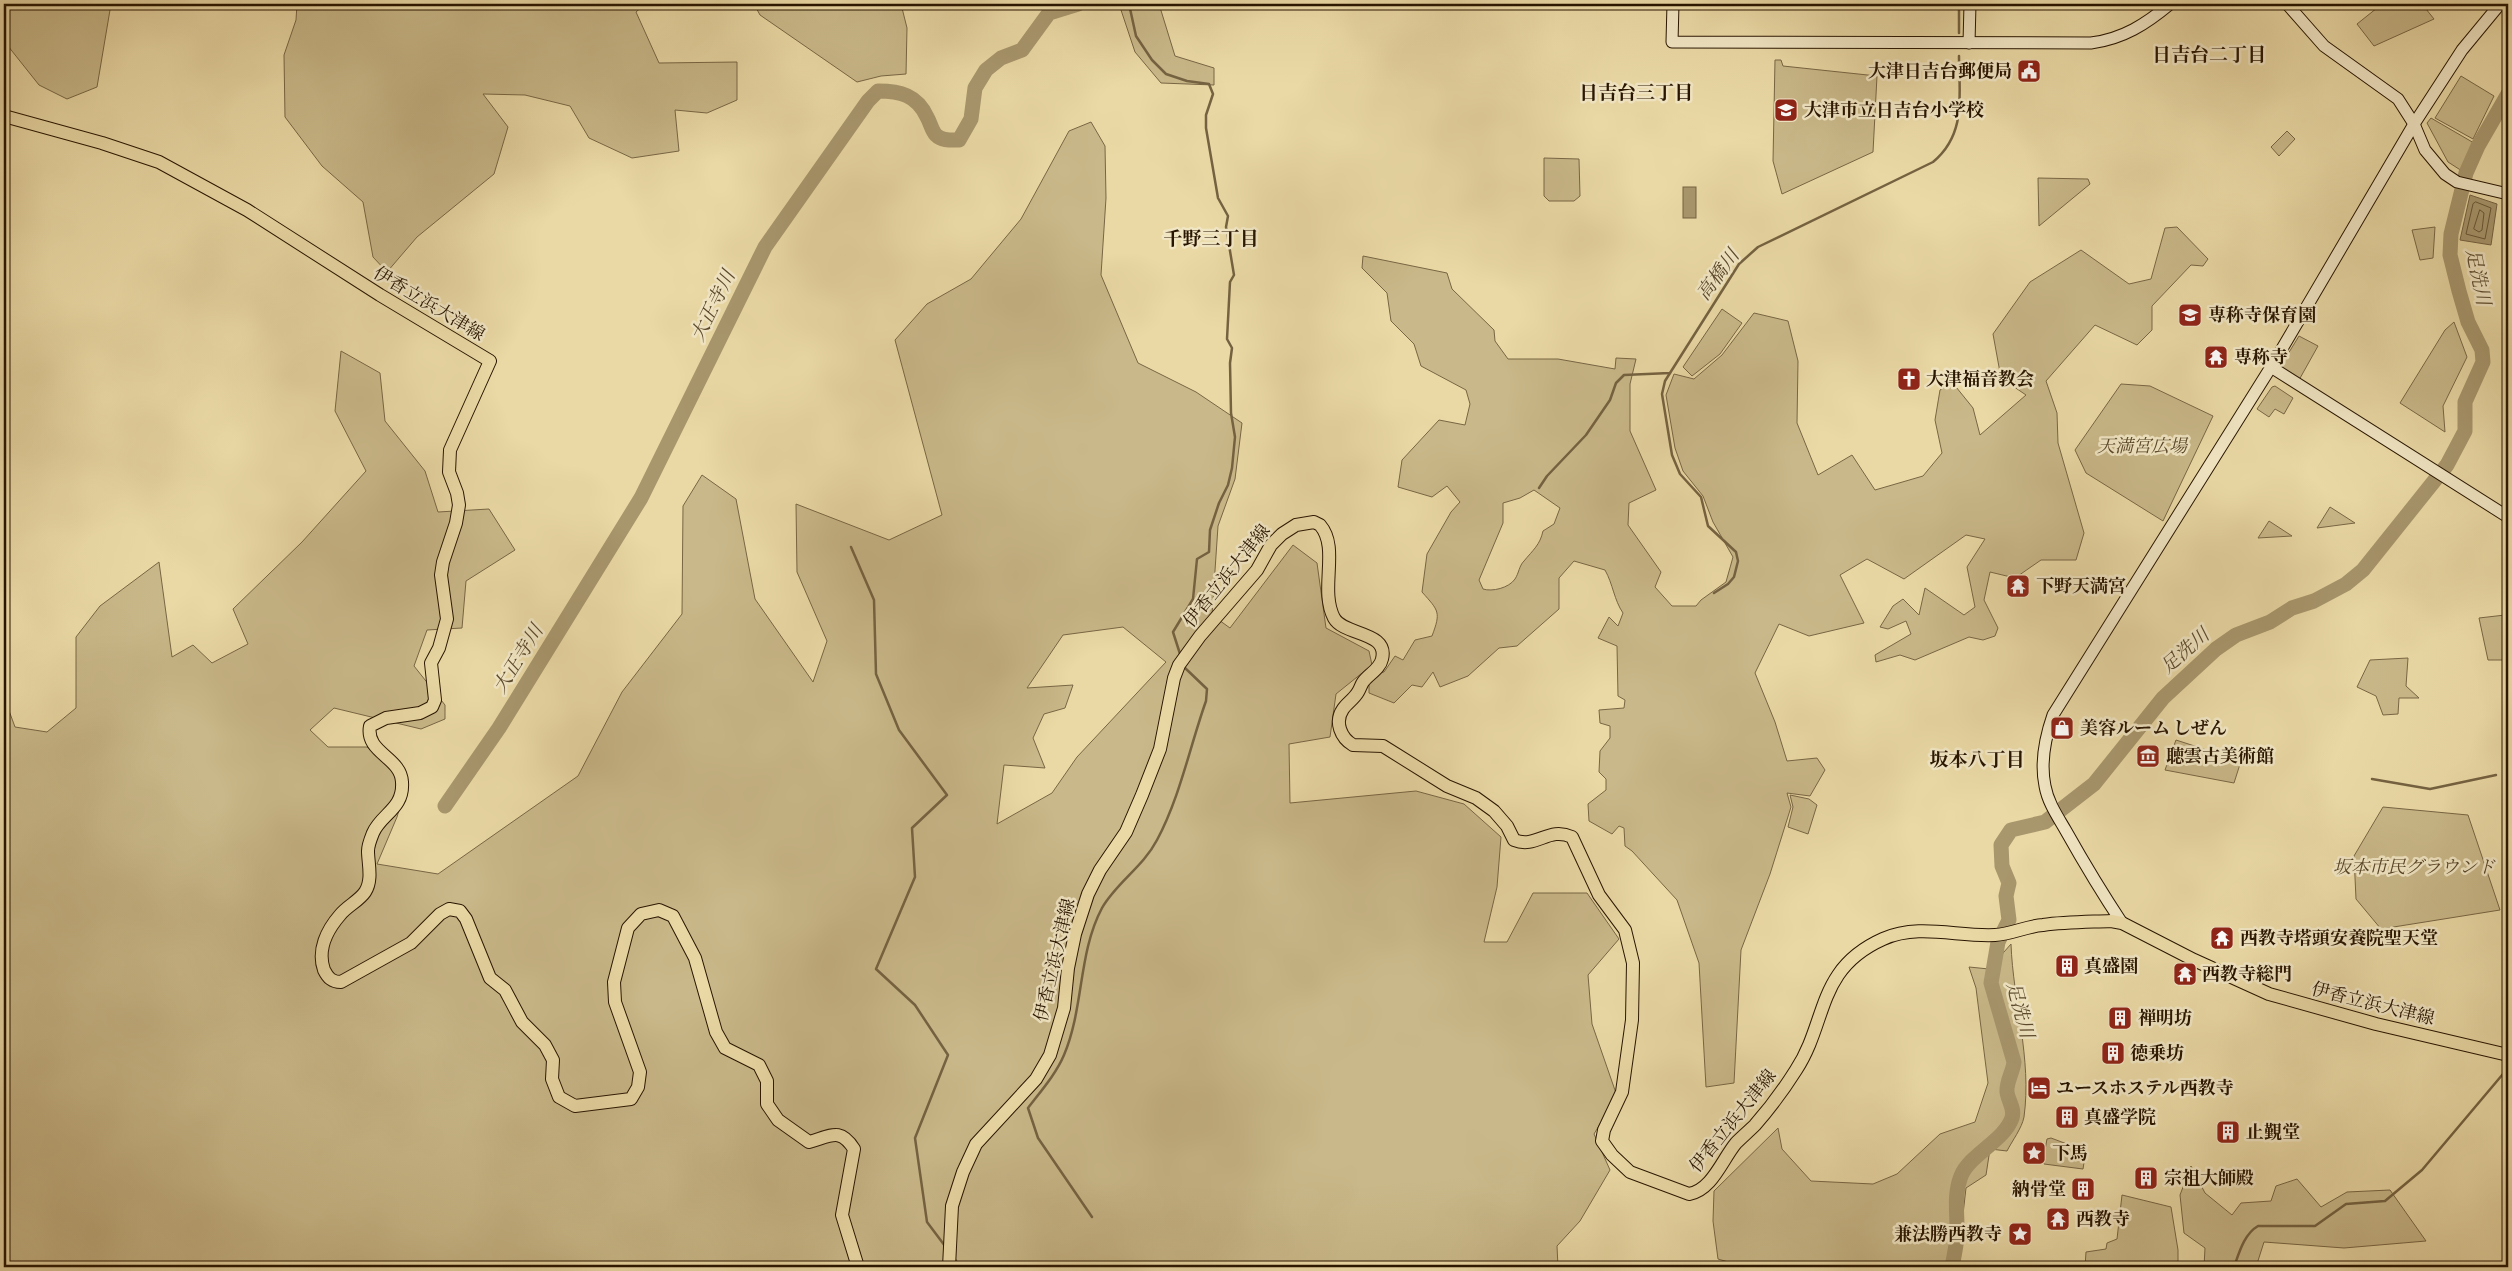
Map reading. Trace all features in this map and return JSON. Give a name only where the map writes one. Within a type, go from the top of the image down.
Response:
[{"type":"main road","name":"伊香立浜大津線","points":[[4,116],[102,142],[159,162],[247,210],[380,296],[490,361],[450,450],[449,472],[457,493],[459,506],[456,524],[443,562],[441,575],[447,619],[439,648],[431,663],[435,700],[432,707],[420,713],[386,718],[370,726],[369,734],[372,744],[399,770],[402,782],[398,802],[374,830],[368,848],[370,874],[366,891],[340,915],[320,950],[320,957],[328,977],[334,982],[341,982],[411,943],[440,914],[449,909],[460,911],[466,920],[490,978],[505,990],[522,1022],[544,1045],[553,1060],[552,1079],[559,1097],[575,1106],[630,1099],[638,1087],[640,1072],[615,1002],[614,982],[628,928],[641,914],[659,910],[673,916],[696,958],[716,1032],[725,1048],[759,1065],[766,1081],[767,1104],[778,1120],[809,1142],[837,1134],[846,1138],[854,1149],[842,1216],[858,1267]]},
{"type":"main road","name":"伊香立浜大津線","points":[[949,1267],[952,1206],[963,1172],[976,1144],[1036,1080],[1050,1055],[1064,1008],[1068,968],[1075,934],[1088,894],[1100,870],[1126,832],[1142,795],[1160,749],[1174,678],[1200,636],[1257,570],[1271,545],[1282,534],[1296,525],[1314,522],[1326,531],[1328,540],[1327,583],[1334,619],[1346,629],[1370,637],[1379,643],[1383,656],[1380,664],[1362,684],[1359,692],[1342,710],[1339,719],[1342,735],[1353,745],[1383,746],[1447,786],[1476,798],[1494,811],[1507,826],[1514,840],[1528,843],[1552,833],[1563,833],[1572,838],[1599,896],[1625,930],[1633,963],[1632,1020],[1622,1092],[1604,1130],[1602,1141],[1612,1155],[1630,1172],[1689,1194],[1698,1192],[1709,1181],[1736,1144],[1756,1124],[1796,1070],[1807,1049],[1827,993],[1838,975],[1856,956],[1881,940],[1924,930],[1995,935],[2041,925],[2111,921],[2122,923],[2190,958],[2269,994],[2376,1024],[2508,1055]]},
{"type":"street","points":[[1673,4],[1672,42],[1969,43],[2091,43],[2106,41],[2136,29],[2170,4]]},
{"type":"street","points":[[1969,43],[1970,4]]},
{"type":"street","points":[[2287,4],[2324,46],[2393,93],[2414,124],[2425,150],[2444,174],[2462,183],[2508,194]]},
{"type":"street","points":[[2122,923],[2091,876],[2058,819],[2045,787],[2043,761],[2046,735],[2053,715],[2271,367],[2414,124],[2462,50],[2500,4]]},
{"type":"street","points":[[2271,367],[2508,517]]},
{"type":"green space","points":[[4,4],[111,4],[97,87],[67,99],[39,85],[4,41]]},
{"type":"green space","points":[[297,4],[579,4],[583,9],[586,4],[645,4],[636,12],[659,63],[737,62],[737,100],[707,113],[675,110],[679,151],[632,158],[589,138],[570,106],[525,95],[483,94],[508,127],[494,174],[417,237],[387,272],[373,257],[363,202],[322,166],[285,117],[284,55],[296,20]]},
{"type":"green space","points":[[754,4],[901,4],[907,28],[906,74],[881,76],[857,82],[760,15]]},
{"type":"green space","points":[[1119,4],[1159,4],[1175,56],[1214,68],[1214,85],[1161,83],[1135,52]]},
{"type":"green space","points":[[2382,4],[2422,4],[2434,19],[2374,46],[2357,24]]},
{"type":"green space","points":[[1775,60],[1781,60],[1783,66],[1877,76],[1873,152],[1782,194],[1773,161]]},
{"type":"green space","points":[[2461,76],[2494,96],[2473,139],[2435,118]]},
{"type":"green space","points":[[2431,118],[2474,143],[2462,171],[2448,162],[2427,123]]},
{"type":"green space","points":[[1091,122],[1105,146],[1106,198],[1101,275],[1138,363],[1196,392],[1242,423],[1235,479],[1218,526],[1212,615],[1230,628],[1293,545],[1317,563],[1326,628],[1369,651],[1372,665],[1336,694],[1330,737],[1289,744],[1290,803],[1416,791],[1464,804],[1501,837],[1497,887],[1484,942],[1507,942],[1533,893],[1587,893],[1619,939],[1588,975],[1592,1024],[1617,1096],[1594,1134],[1610,1170],[1580,1221],[1557,1246],[1558,1267],[4,1267],[4,697],[15,727],[47,732],[76,708],[76,637],[100,606],[159,562],[172,657],[193,645],[212,663],[248,644],[233,609],[302,542],[366,471],[335,411],[341,351],[380,373],[385,421],[425,471],[438,512],[489,509],[515,550],[466,581],[462,628],[427,630],[414,666],[445,705],[445,719],[421,729],[334,708],[310,730],[328,747],[367,747],[408,779],[397,817],[377,864],[438,874],[578,776],[622,692],[682,614],[683,506],[702,475],[736,499],[755,599],[813,682],[827,641],[797,572],[796,504],[889,540],[942,515],[895,340],[927,304],[971,279],[1021,219],[1069,131]],"holes":[[[1123,627],[1166,662],[1077,757],[1052,793],[997,824],[1004,765],[1045,768],[1033,738],[1044,714],[1065,708],[1073,685],[1027,688],[1063,635]]]},
{"type":"green space","points":[[2287,131],[2295,139],[2279,156],[2271,147]]},
{"type":"green space","points":[[1544,158],[1579,159],[1580,196],[1574,201],[1549,201],[1544,196]]},
{"type":"green space","points":[[2038,178],[2088,179],[2090,184],[2039,226]]},
{"type":"green space","points":[[2177,227],[2208,259],[2203,266],[2191,265],[2152,306],[2152,330],[2137,345],[2095,325],[2046,381],[2057,413],[2058,443],[2084,533],[2076,560],[2041,560],[2015,578],[1990,572],[1984,600],[1998,628],[1995,636],[1983,640],[1969,637],[1915,660],[1900,655],[1876,662],[1875,655],[1911,634],[1906,621],[1888,629],[1880,627],[1893,606],[1903,599],[1919,615],[1925,588],[1964,615],[1975,607],[1967,567],[1985,539],[1966,535],[1904,579],[1867,559],[1840,575],[1864,623],[1809,636],[1779,624],[1755,673],[1775,722],[1787,761],[1817,758],[1825,770],[1810,796],[1787,793],[1791,807],[1770,874],[1741,950],[1734,1083],[1706,1087],[1699,963],[1677,900],[1632,851],[1625,846],[1624,828],[1619,826],[1612,834],[1589,821],[1588,804],[1606,790],[1606,779],[1599,772],[1600,751],[1610,738],[1610,726],[1600,723],[1599,710],[1624,708],[1625,700],[1618,696],[1617,646],[1598,638],[1609,617],[1618,626],[1623,613],[1605,570],[1574,561],[1559,578],[1559,609],[1517,646],[1499,648],[1468,676],[1440,687],[1433,672],[1422,687],[1412,685],[1394,703],[1369,693],[1369,680],[1377,673],[1384,672],[1395,656],[1403,660],[1415,640],[1432,636],[1437,622],[1437,612],[1422,592],[1427,554],[1451,512],[1460,502],[1447,486],[1432,497],[1398,487],[1402,460],[1439,420],[1465,425],[1470,404],[1466,390],[1421,366],[1414,344],[1391,321],[1387,293],[1362,268],[1363,256],[1447,273],[1452,289],[1494,330],[1495,341],[1508,359],[1558,359],[1615,369],[1616,358],[1636,359],[1630,384],[1630,431],[1656,490],[1629,503],[1628,525],[1661,572],[1655,587],[1672,606],[1696,606],[1701,600],[1726,582],[1733,557],[1713,522],[1703,496],[1683,471],[1675,448],[1666,395],[1674,374],[1694,379],[1722,355],[1754,313],[1788,321],[1798,361],[1797,423],[1818,475],[1852,455],[1875,490],[1923,476],[1942,453],[1935,420],[1940,390],[1952,382],[1973,408],[1980,435],[2026,395],[2001,378],[1993,334],[2030,282],[2081,250],[2129,284],[2151,279],[2165,228]],"holes":[[[1534,490],[1560,508],[1554,524],[1543,531],[1538,544],[1522,563],[1512,582],[1500,588],[1483,589],[1479,580],[1503,523],[1503,503],[1520,498]]]},
{"type":"green space","points":[[2435,227],[2433,258],[2420,260],[2412,230]]},
{"type":"green space","points":[[1722,309],[1742,323],[1720,354],[1692,376],[1683,367]]},
{"type":"green space","points":[[2454,322],[2467,357],[2443,406],[2445,432],[2400,403],[2445,330]]},
{"type":"green space","points":[[2299,336],[2318,346],[2299,380],[2280,367]]},
{"type":"green space","name":"天満宮広場","points":[[2121,384],[2150,386],[2213,416],[2163,521],[2086,473],[2075,450]]},
{"type":"green space","points":[[2275,386],[2293,398],[2284,414],[2275,409],[2269,417],[2257,409],[2272,387]]},
{"type":"green space","points":[[2330,507],[2355,523],[2317,528]]},
{"type":"green space","points":[[2269,521],[2292,536],[2258,538]]},
{"type":"green space","points":[[2505,615],[2508,660],[2488,660],[2479,618]]},
{"type":"green space","points":[[2408,658],[2406,686],[2419,698],[2399,698],[2398,714],[2383,715],[2376,696],[2357,687],[2370,660]]},
{"type":"green space","points":[[2176,740],[2241,761],[2234,783],[2165,770]]},
{"type":"green space","points":[[1790,795],[1809,799],[1817,805],[1808,834],[1788,827],[1793,807]]},
{"type":"green space","name":"坂本市民グラウンド","points":[[2383,807],[2468,815],[2500,910],[2381,929],[2356,899],[2354,856]]},
{"type":"green space","points":[[2011,944],[2026,1074],[2024,1117],[2007,1151],[1990,1149],[1986,1175],[1966,1188],[1957,1267],[1745,1267],[1718,1259],[1713,1221],[1714,1191],[1778,1128],[1782,1149],[1811,1181],[1873,1184],[1897,1174],[1940,1134],[1975,1122],[1988,1083],[1976,988],[1969,967],[1989,969]]},
{"type":"green space","points":[[2051,1138],[2083,1150],[2085,1156],[2083,1169],[2044,1164],[2047,1139]]},
{"type":"green space","points":[[2191,1166],[2205,1193],[2232,1215],[2241,1203],[2271,1201],[2276,1186],[2297,1179],[2321,1207],[2347,1192],[2390,1190],[2426,1241],[2344,1248],[2264,1242],[2256,1267],[2204,1267],[2205,1248],[2184,1233],[2180,1195]]},
{"type":"green space","points":[[2122,1195],[2171,1207],[2178,1250],[2178,1267],[2085,1267],[2086,1252],[2106,1249],[2107,1243],[2117,1239]]},
{"type":"water","points":[[1683,187],[1696,187],[1696,218],[1683,218]]},
{"type":"water","points":[[2470,195],[2497,204],[2491,245],[2460,240]]},
{"type":"waterway","name":"大正寺川","points":[[445,806],[499,728],[641,498],[765,247],[868,101],[878,91],[901,93],[918,104],[938,137],[959,140],[971,119],[975,88],[986,70],[1001,58],[1022,50],[1049,13],[1078,4]]},
{"type":"waterway","points":[[1129,4],[1136,36],[1152,60],[1166,74],[1187,81],[1209,84],[1213,94],[1206,115],[1206,128],[1218,198],[1228,216],[1226,227],[1234,275],[1230,282],[1227,339],[1232,348],[1230,363],[1231,413],[1235,437],[1232,468],[1228,485],[1219,503],[1210,530],[1209,552],[1197,559],[1193,599],[1173,632],[1181,657]]},
{"type":"waterway","name":"高橋川","points":[[1959,4],[1959,33]]},
{"type":"waterway","name":"高橋川","points":[[1539,488],[1547,476],[1586,435],[1610,400],[1616,383],[1624,375],[1670,373],[1739,264],[1758,247],[1933,162],[1944,151],[1951,139],[1959,113],[1959,56]]},
{"type":"waterway","name":"足洗川","points":[[1952,1267],[1957,1237],[1957,1191],[1961,1176],[1965,1168],[2002,1134],[2013,1114],[2007,1088],[2014,1062],[1991,983],[1998,942],[2009,920],[2006,896],[2009,883],[2002,866],[2001,845],[2011,830],[2045,822],[2094,784],[2163,698],[2216,649],[2236,635],[2270,622],[2292,608],[2314,601],[2346,584],[2363,570],[2447,465],[2465,431],[2465,402],[2483,362],[2482,350],[2468,322],[2459,291],[2450,255],[2451,234],[2466,173],[2478,146],[2508,94]]},
{"type":"waterway","points":[[1670,373],[1665,381],[1662,394],[1672,455],[1680,474],[1701,497],[1708,526],[1736,552],[1738,561],[1734,577],[1728,584],[1714,593]]},
{"type":"waterway","points":[[851,547],[874,600],[876,674],[899,730],[947,795],[912,828],[915,877],[876,969],[915,1005],[948,1055],[915,1138],[927,1222],[945,1246]]},
{"type":"waterway","points":[[1092,1217],[1038,1138],[1028,1108],[1053,1076],[1064,1055],[1075,1019],[1089,943],[1094,925],[1102,908],[1151,850],[1172,806],[1206,701],[1207,689],[1184,667]]},
{"type":"waterway","points":[[2372,779],[2430,789],[2496,775]]},
{"type":"waterway","points":[[2234,1267],[2246,1239],[2253,1229],[2258,1226],[2315,1226],[2346,1204],[2385,1201],[2422,1170],[2508,1068]]},
{"type":"waterway","points":[[954,1258],[960,1267]]},
{"type":"place","name":"大津日吉台郵便局","points":[[2029,71]]},
{"type":"place","name":"大津市立日吉台小学校","points":[[1786,110]]},
{"type":"place","name":"専称寺保育園","points":[[2190,315]]},
{"type":"place","name":"専称寺","points":[[2216,357]]},
{"type":"place","name":"大津福音教会","points":[[1909,379]]},
{"type":"place","name":"下野天満宮","points":[[2018,586]]},
{"type":"place","name":"美容ルーム しぜん","points":[[2062,728]]},
{"type":"place","name":"聴雲古美術館","points":[[2148,756]]},
{"type":"place","name":"西教寺塔頭安養院聖天堂","points":[[2222,938]]},
{"type":"place","name":"真盛園","points":[[2067,966]]},
{"type":"place","name":"西教寺総門","points":[[2185,974]]},
{"type":"place","name":"禅明坊","points":[[2120,1018]]},
{"type":"place","name":"徳乗坊","points":[[2113,1053]]},
{"type":"place","name":"ユースホステル西教寺","points":[[2039,1088]]},
{"type":"place","name":"真盛学院","points":[[2067,1117]]},
{"type":"place","name":"止覲堂","points":[[2228,1132]]},
{"type":"place","name":"下馬","points":[[2034,1153]]},
{"type":"place","name":"宗祖大師殿","points":[[2146,1178]]},
{"type":"place","name":"納骨堂","points":[[2083,1189]]},
{"type":"place","name":"西教寺","points":[[2058,1219]]},
{"type":"place","name":"兼法勝西教寺","points":[[2020,1234]]},
{"type":"district","name":"日吉台二丁目","points":[[2209,55]]},
{"type":"district","name":"日吉台三丁目","points":[[1636,93]]},
{"type":"district","name":"千野三丁目","points":[[1211,239]]},
{"type":"district","name":"坂本八丁目","points":[[1977,760]]}]
